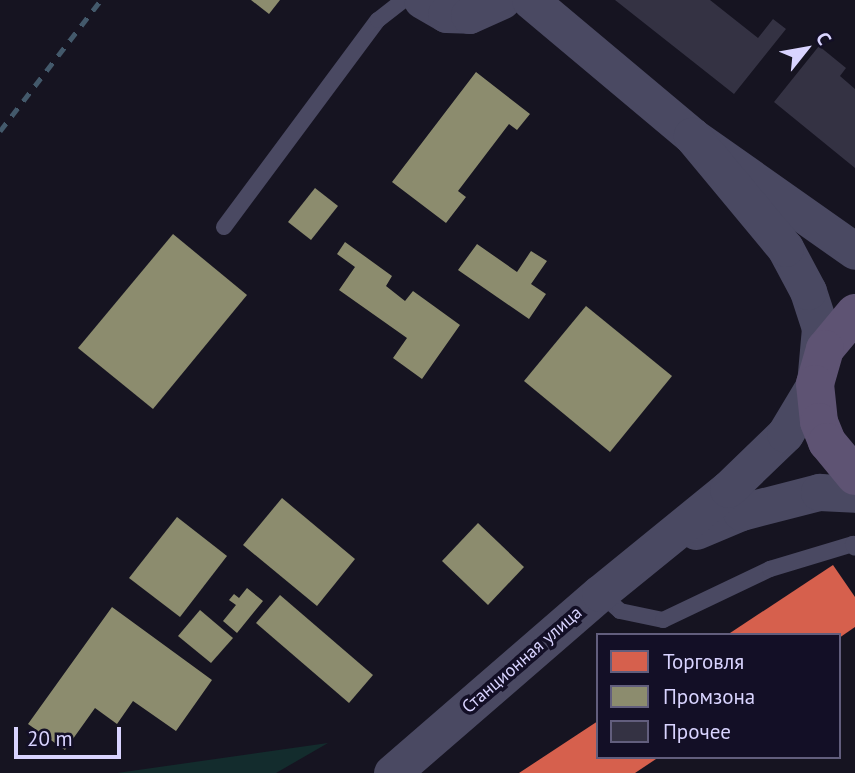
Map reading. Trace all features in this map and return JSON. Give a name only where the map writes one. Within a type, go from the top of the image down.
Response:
[{"type":"main road","points":[[855,313],[825,349],[815,384],[817,413],[827,442],[855,476]]},
{"type":"street","points":[[422,0],[446,14],[469,15],[502,0]]},
{"type":"street","points":[[530,0],[692,136],[855,251]]},
{"type":"street","points":[[692,136],[785,248],[808,291],[820,328],[815,384]]},
{"type":"street","name":"Станционная улица","points":[[392,773],[600,593],[728,489],[785,434],[815,384]]},
{"type":"street","name":"Станционная улица","points":[[653,550],[741,512],[819,492],[855,494]]},
{"type":"lane","points":[[224,227],[379,20],[404,0]]},
{"type":"lane","points":[[600,593],[620,611],[663,620],[771,569],[853,544],[855,548]]},
{"type":"green space","points":[[328,743],[276,773],[117,773]]},
{"type":"building: Торговля","points":[[833,565],[855,597],[855,627],[841,637],[841,633],[730,633]]},
{"type":"building: Торговля","points":[[596,722],[596,759],[656,759],[635,773],[519,773]]},
{"type":"building: Промзона","points":[[251,0],[280,0],[269,14]]},
{"type":"building: Промзона","points":[[476,72],[530,114],[517,130],[509,124],[458,191],[466,197],[446,223],[392,182]]},
{"type":"building: Промзона","points":[[315,188],[338,206],[311,240],[288,222]]},
{"type":"building: Промзона","points":[[173,234],[247,295],[153,409],[78,348]]},
{"type":"building: Промзона","points":[[345,242],[392,276],[386,286],[405,301],[413,291],[460,325],[422,379],[393,358],[407,338],[339,290],[355,267],[337,254]]},
{"type":"building: Промзона","points":[[477,244],[517,272],[531,251],[547,261],[531,284],[546,294],[529,319],[458,270]]},
{"type":"building: Промзона","points":[[586,306],[672,376],[610,452],[524,381]]},
{"type":"building: Промзона","points":[[282,498],[355,559],[317,606],[243,545]]},
{"type":"building: Промзона","points":[[177,517],[227,556],[180,617],[129,578]]},
{"type":"building: Промзона","points":[[478,523],[524,567],[488,605],[442,561]]},
{"type":"building: Промзона","points":[[247,588],[263,601],[237,633],[223,621],[236,605],[229,600],[234,594],[239,598]]},
{"type":"building: Промзона","points":[[280,595],[373,675],[349,703],[256,623]]},
{"type":"building: Промзона","points":[[112,607],[212,680],[176,731],[133,701],[117,724],[95,708],[65,750],[28,724]]},
{"type":"building: Промзона","points":[[200,610],[233,638],[211,663],[178,636]]},
{"type":"building: Прочее","points":[[615,0],[710,0],[758,38],[773,19],[786,29],[734,94]]},
{"type":"building: Прочее","points":[[819,46],[846,68],[840,76],[855,89],[855,168],[774,102]]},
{"type":"railway","points":[[0,131],[101,0]]}]
